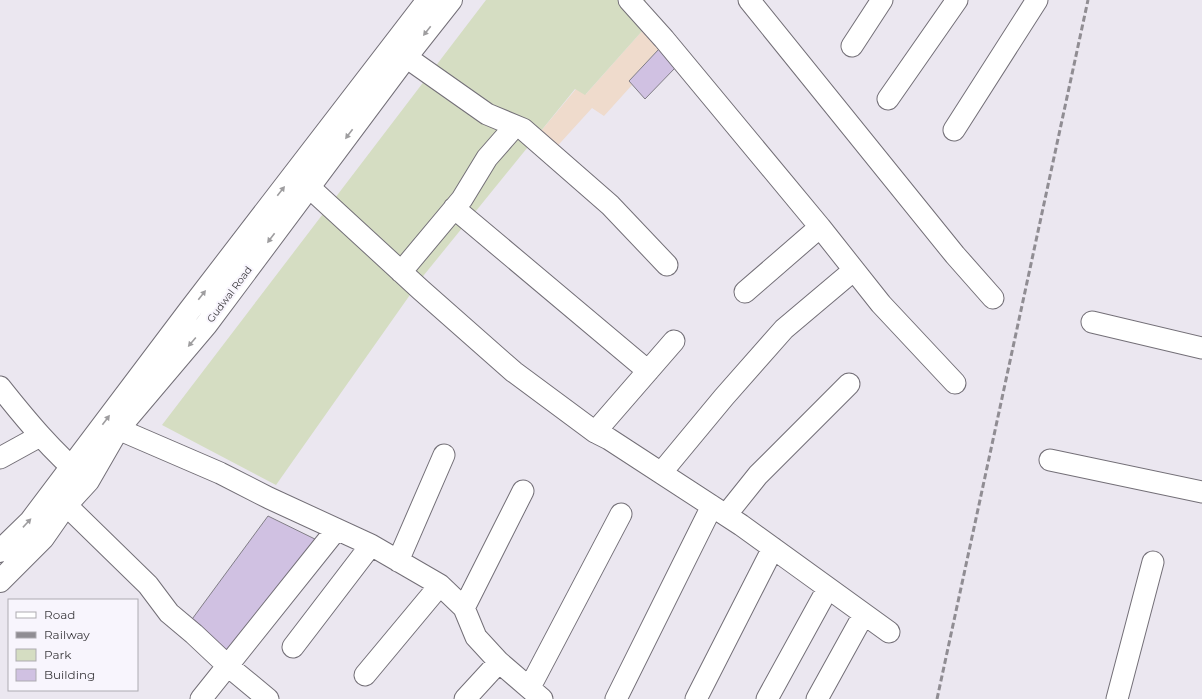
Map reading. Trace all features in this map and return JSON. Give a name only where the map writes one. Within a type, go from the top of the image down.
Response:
[{"type":"main road","name":"Gudwal Road","points":[[0,581],[43,538],[66,505],[88,481],[118,428],[206,325],[406,57],[439,3]]},
{"type":"main road","name":"Gudwal Road","points":[[0,551],[30,522],[71,467],[439,3]]},
{"type":"street","points":[[629,0],[664,38],[820,227],[881,304],[955,383]]},
{"type":"street","points":[[749,0],[955,255],[993,298]]},
{"type":"street","points":[[852,46],[882,0]]},
{"type":"street","points":[[888,99],[957,0]]},
{"type":"street","points":[[954,130],[1037,0]]},
{"type":"street","points":[[406,57],[487,114],[523,129],[610,205],[667,265]]},
{"type":"street","points":[[401,272],[462,199],[487,158],[515,126]]},
{"type":"street","points":[[309,187],[401,272],[514,372],[594,432],[609,439],[719,511],[889,632]]},
{"type":"street","points":[[454,208],[648,371]]},
{"type":"street","points":[[745,292],[820,227]]},
{"type":"street","points":[[661,473],[724,397],[784,329],[854,270]]},
{"type":"street","points":[[1092,322],[1202,348]]},
{"type":"street","points":[[594,432],[674,341]]},
{"type":"street","points":[[616,699],[719,511],[758,475],[849,384]]},
{"type":"street","points":[[0,387],[40,436],[71,467],[88,481]]},
{"type":"street","points":[[118,428],[220,473],[370,546],[440,585],[464,608],[476,637],[499,662],[536,693],[621,514]]},
{"type":"street","points":[[0,458],[40,436]]},
{"type":"street","points":[[398,561],[444,455]]},
{"type":"street","points":[[1050,460],[1202,492]]},
{"type":"street","points":[[464,608],[524,491]]},
{"type":"street","points":[[66,505],[148,586],[169,613],[228,666],[268,699]]},
{"type":"street","points":[[201,699],[336,530]]},
{"type":"street","points":[[293,647],[370,546]]},
{"type":"street","points":[[696,699],[773,548]]},
{"type":"street","points":[[1117,699],[1153,562]]},
{"type":"street","points":[[365,675],[440,585]]},
{"type":"street","points":[[767,699],[828,588]]},
{"type":"street","points":[[816,699],[864,614]]},
{"type":"street","points":[[465,699],[499,662]]},
{"type":"shaded area","points":[[643,30],[659,49],[629,81],[632,85],[604,116],[592,108],[551,153],[536,137],[576,89],[586,94]]},
{"type":"green space","points":[[486,0],[646,0],[636,15],[643,30],[585,95],[575,89],[424,275],[276,485],[162,425]]},
{"type":"building","points":[[659,49],[675,68],[645,99],[629,81]]},
{"type":"building","points":[[268,516],[323,543],[233,664],[187,626]]},
{"type":"railway","points":[[937,699],[1088,0]]}]
